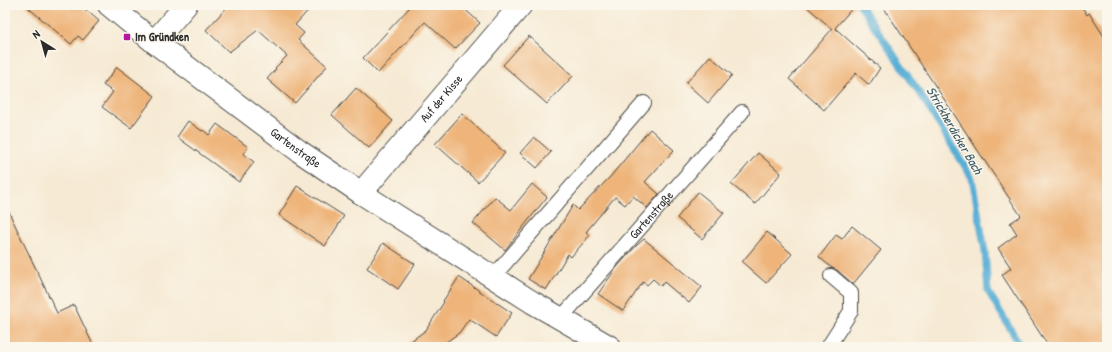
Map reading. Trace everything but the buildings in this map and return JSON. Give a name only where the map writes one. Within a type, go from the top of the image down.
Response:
[{"type":"street","name":"Gartenstraße","points":[[109,5],[154,42],[299,151],[361,193],[532,302],[610,347]]},
{"type":"street","points":[[154,42],[186,5]]},
{"type":"street","name":"Auf der Kisse","points":[[361,193],[521,5]]},
{"type":"lane","points":[[493,277],[644,103]]},
{"type":"lane","name":"Gartenstraße","points":[[561,318],[742,112]]},
{"type":"lane","points":[[828,347],[851,311],[851,293],[831,276]]},
{"type":"waterway","name":"Strickherdicker Bach","points":[[860,5],[917,89],[972,178],[985,251],[988,291],[1021,347]]},
{"type":"place","name":"Im Gründken","points":[[127,37]]}]
